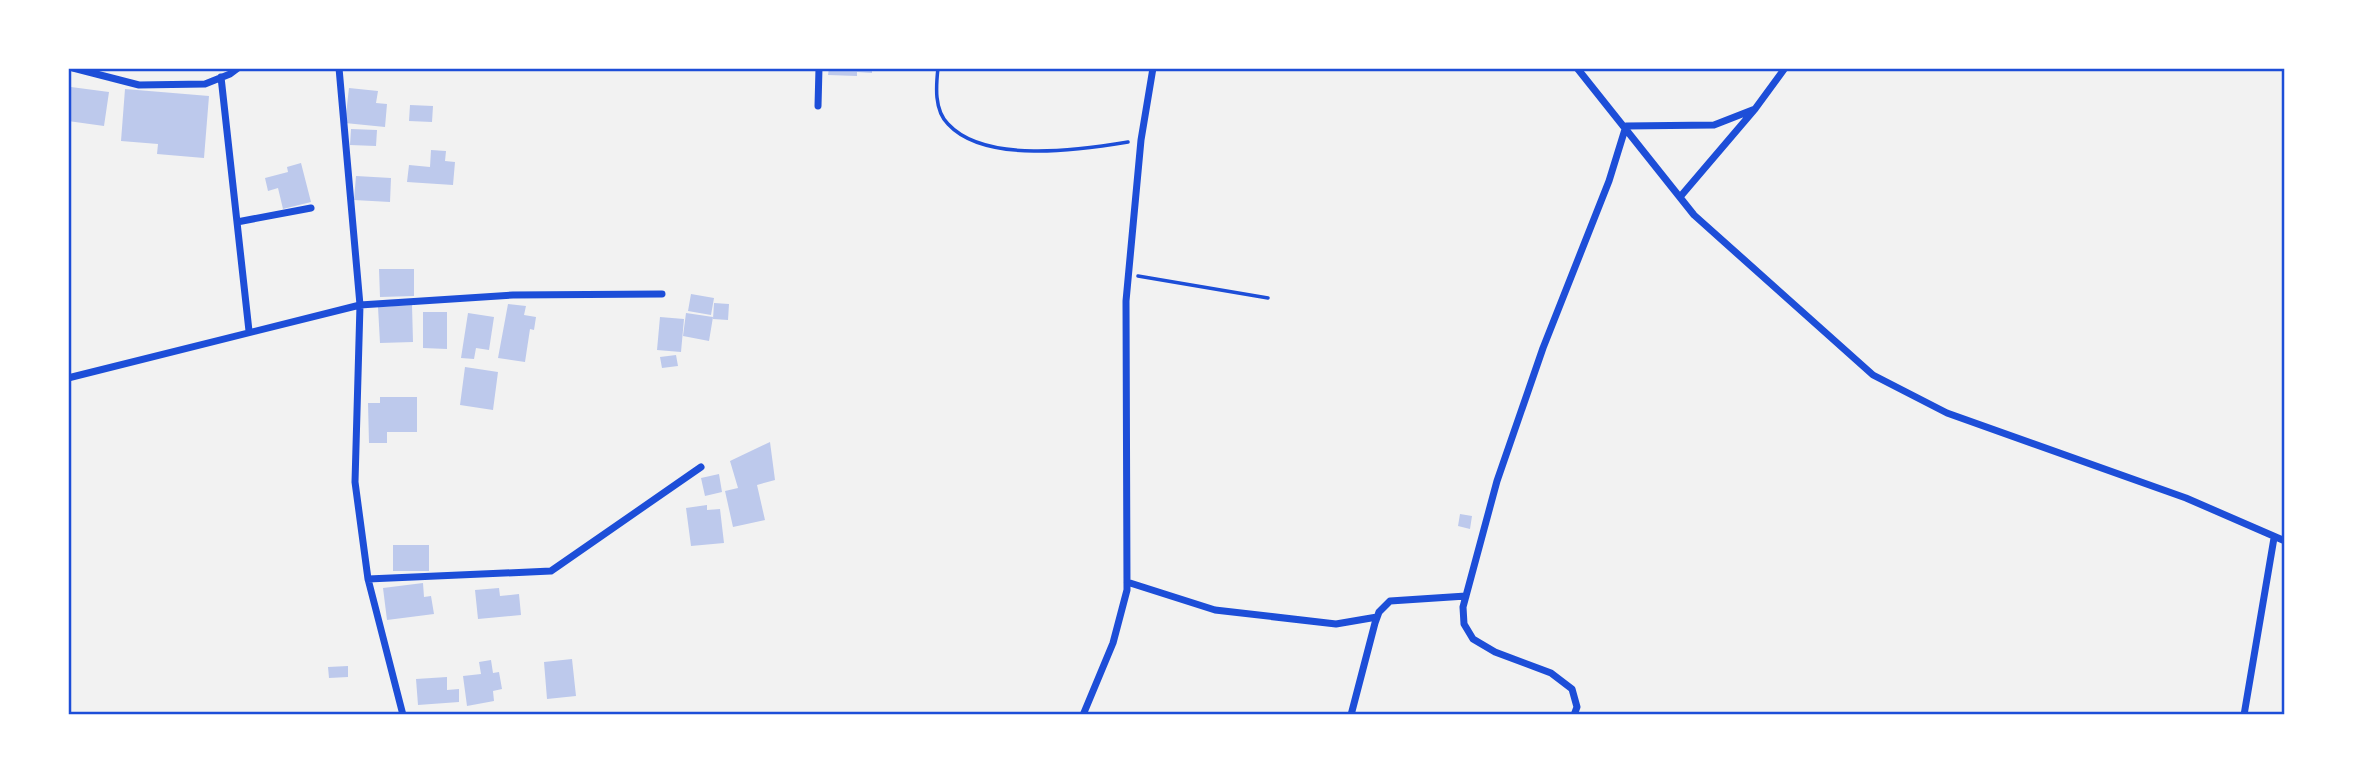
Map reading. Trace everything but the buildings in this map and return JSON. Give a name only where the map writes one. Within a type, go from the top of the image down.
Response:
[{"type":"street","points":[[73,68],[139,85],[205,84],[237,68]]},
{"type":"street","points":[[339,68],[360,305],[355,482],[368,579],[403,715]]},
{"type":"street","points":[[818,106],[819,68]]},
{"type":"street","points":[[1083,715],[1112,643],[1127,582],[1126,301],[1141,140],[1153,68]]},
{"type":"street","points":[[1577,68],[1695,215],[1873,375],[1947,414],[2186,498],[2285,541]]},
{"type":"street","points":[[1680,197],[1755,109],[1784,68]]},
{"type":"street","points":[[221,77],[248,331]]},
{"type":"street","points":[[1626,126],[1714,125],[1755,109]]},
{"type":"street","points":[[1574,715],[1577,707],[1572,689],[1551,673],[1495,652],[1473,639],[1464,624],[1463,607],[1497,481],[1543,348],[1609,181],[1626,126]]},
{"type":"street","points":[[237,222],[311,208]]},
{"type":"street","points":[[68,378],[360,305],[513,295],[662,294]]},
{"type":"street","points":[[368,579],[551,571],[701,467]]},
{"type":"street","points":[[2244,715],[2274,538]]},
{"type":"street","points":[[1127,582],[1215,610],[1336,624],[1377,617]]},
{"type":"street","points":[[1351,715],[1379,612],[1390,601],[1466,596]]},
{"type":"path","points":[[938,68],[935,93],[946,123],[965,138],[1006,151],[1083,150],[1141,140]]},
{"type":"path","points":[[1129,275],[1268,298]]}]
